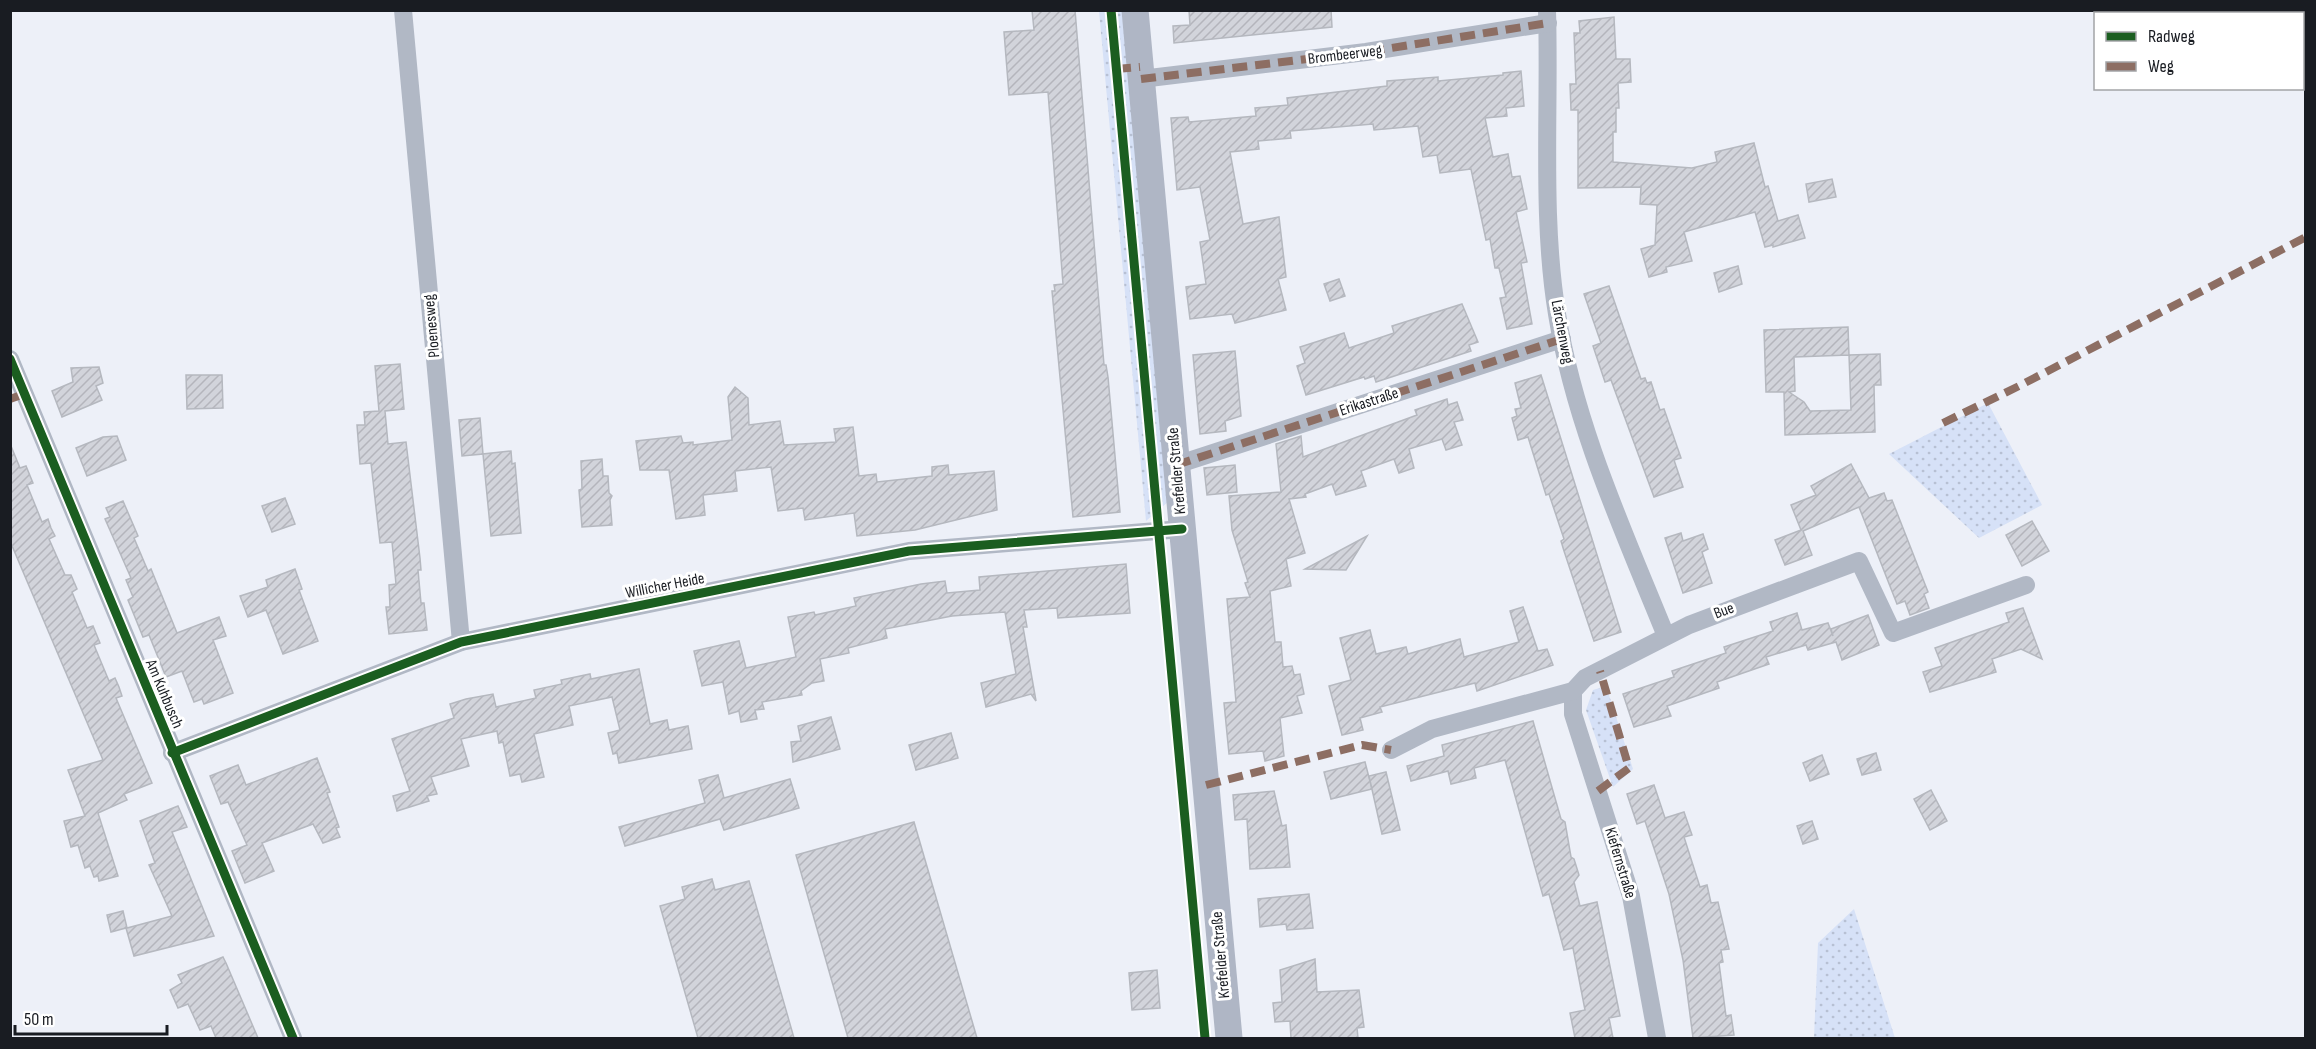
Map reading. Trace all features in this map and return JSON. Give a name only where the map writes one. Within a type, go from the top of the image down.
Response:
[{"type":"main road","name":"Krefelder Straße","points":[[1135,10],[1229,1038]]},
{"type":"street","name":"Ploenesweg","points":[[402,10],[461,642]]},
{"type":"street","name":"Brombeerweg","points":[[1141,79],[1366,52],[1548,17]]},
{"type":"street","name":"Lärchenweg","points":[[1548,17],[1551,262],[1562,339],[1589,437],[1665,636]]},
{"type":"street","name":"Erikastraße","points":[[1176,465],[1562,339]]},
{"type":"street","name":"Am Kuhbusch","points":[[10,359],[172,753],[293,1038]]},
{"type":"street","name":"Willicher Heide","points":[[172,753],[461,642],[909,551],[1182,529]]},
{"type":"street","name":"Bue","points":[[1391,750],[1432,729],[1573,691],[1585,678],[1665,636],[1859,561],[1893,633],[2026,585]]},
{"type":"street","name":"Kiefernstraße","points":[[1573,691],[1573,714],[1631,896],[1657,1038]]},
{"type":"shaded area","points":[[1099,11],[1123,11],[1169,501],[1146,521]]},
{"type":"shaded area","points":[[1988,403],[2042,505],[1979,538],[1889,454]]},
{"type":"shaded area","points":[[1606,686],[1633,769],[1613,787],[1586,710],[1593,690]]},
{"type":"shaded area","points":[[1854,909],[1895,1038],[1814,1038],[1818,943]]},
{"type":"building","points":[[1032,10],[1075,10],[1104,365],[1106,365],[1108,377],[1120,512],[1073,517],[1052,291],[1055,291],[1054,285],[1063,284],[1048,92],[1009,95],[1004,32],[1034,30]]},
{"type":"building","points":[[1189,10],[1331,10],[1332,27],[1174,43],[1173,26],[1190,25]]},
{"type":"building","points":[[1614,17],[1616,59],[1630,59],[1631,82],[1618,83],[1619,108],[1616,108],[1616,132],[1613,132],[1613,162],[1692,168],[1717,162],[1715,152],[1754,143],[1765,187],[1768,186],[1778,221],[1798,215],[1805,238],[1765,247],[1755,212],[1684,232],[1692,261],[1666,267],[1667,272],[1649,277],[1641,249],[1655,245],[1657,205],[1640,204],[1641,187],[1578,188],[1578,110],[1571,110],[1570,84],[1576,84],[1574,33],[1580,33],[1579,21]]},
{"type":"building","points":[[1521,71],[1524,106],[1506,108],[1507,116],[1485,118],[1493,157],[1508,154],[1512,177],[1520,176],[1527,209],[1516,212],[1527,262],[1521,263],[1532,324],[1507,329],[1500,298],[1506,297],[1499,268],[1495,268],[1490,239],[1486,240],[1471,169],[1440,173],[1437,155],[1423,157],[1418,126],[1374,130],[1373,124],[1290,131],[1291,138],[1258,141],[1259,149],[1230,152],[1243,224],[1279,217],[1286,277],[1278,279],[1286,310],[1235,323],[1232,314],[1190,319],[1186,287],[1206,284],[1200,242],[1210,240],[1200,187],[1177,190],[1171,118],[1188,117],[1189,122],[1256,116],[1255,108],[1288,105],[1287,98],[1387,86],[1387,81],[1438,77],[1438,81],[1503,75],[1503,73]]},
{"type":"building","points":[[1832,179],[1836,197],[1809,202],[1806,184]]},
{"type":"building","points":[[1738,266],[1742,284],[1719,292],[1714,273]]},
{"type":"building","points":[[1339,279],[1345,296],[1330,301],[1324,284]]},
{"type":"building","points":[[1609,286],[1641,379],[1645,378],[1647,383],[1651,382],[1660,410],[1664,409],[1681,458],[1674,460],[1683,487],[1654,497],[1611,380],[1605,382],[1593,346],[1601,343],[1584,294]]},
{"type":"building","points":[[1462,304],[1478,342],[1469,345],[1471,351],[1376,382],[1374,376],[1365,379],[1364,377],[1306,395],[1297,366],[1305,363],[1300,347],[1344,333],[1349,348],[1394,333],[1392,326]]},
{"type":"building","points":[[1848,327],[1849,355],[1880,354],[1881,385],[1874,385],[1875,432],[1785,435],[1784,392],[1766,392],[1764,330]],"holes":[[[1849,355],[1851,410],[1810,411],[1804,402],[1789,392],[1795,391],[1794,357]]]},
{"type":"building","points":[[1235,351],[1241,416],[1225,421],[1226,431],[1200,434],[1193,355]]},
{"type":"building","points":[[400,364],[404,409],[385,411],[388,444],[406,442],[420,558],[421,570],[418,570],[421,603],[424,603],[427,630],[389,634],[386,607],[390,607],[389,585],[396,584],[392,542],[380,543],[371,463],[360,464],[357,425],[365,425],[364,412],[379,411],[375,366]]},
{"type":"building","points":[[99,367],[103,383],[96,386],[102,400],[62,417],[52,391],[73,382],[71,368]]},
{"type":"building","points":[[186,375],[222,375],[223,408],[187,409]]},
{"type":"building","points":[[1541,375],[1621,632],[1594,641],[1564,551],[1561,541],[1564,539],[1549,494],[1546,495],[1528,437],[1518,440],[1512,418],[1517,416],[1515,409],[1521,408],[1515,383]]},
{"type":"building","points":[[735,387],[748,398],[749,425],[780,421],[784,445],[836,442],[834,429],[853,427],[859,476],[876,474],[877,482],[932,476],[932,467],[948,465],[949,475],[994,471],[997,510],[915,530],[857,536],[854,513],[805,520],[803,508],[778,511],[771,467],[735,471],[737,491],[703,495],[705,515],[676,519],[669,470],[640,470],[636,441],[681,436],[683,443],[693,442],[693,445],[732,440],[728,397]]},
{"type":"building","points":[[1447,399],[1448,405],[1457,402],[1463,420],[1454,422],[1462,445],[1446,450],[1442,439],[1409,449],[1414,468],[1399,473],[1394,459],[1361,471],[1366,486],[1336,495],[1332,484],[1305,494],[1306,497],[1289,499],[1305,553],[1286,559],[1291,586],[1270,591],[1275,642],[1281,642],[1283,667],[1292,666],[1294,675],[1300,674],[1304,694],[1297,696],[1302,713],[1280,718],[1284,756],[1265,761],[1263,751],[1229,754],[1224,703],[1236,702],[1227,599],[1250,597],[1245,583],[1248,582],[1232,530],[1229,496],[1281,492],[1276,444],[1301,436],[1303,457],[1417,415],[1415,410]]},
{"type":"building","points":[[480,418],[483,454],[462,456],[459,420]]},
{"type":"building","points":[[117,436],[126,460],[87,476],[76,448],[103,437]]},
{"type":"building","points":[[11,446],[20,468],[26,466],[33,483],[27,485],[42,522],[48,519],[55,536],[49,539],[65,575],[71,575],[77,589],[72,592],[87,628],[93,626],[100,643],[94,645],[109,681],[115,678],[119,687],[122,696],[116,698],[152,783],[124,794],[127,800],[98,813],[118,876],[99,881],[98,876],[94,877],[90,866],[85,868],[78,845],[71,847],[64,821],[85,816],[68,770],[103,760],[10,541]]},
{"type":"building","points":[[511,451],[512,464],[515,463],[521,533],[491,536],[483,454]]},
{"type":"building","points":[[602,459],[603,476],[608,476],[609,493],[612,496],[610,500],[612,525],[582,527],[579,490],[582,489],[581,461]]},
{"type":"building","points":[[1851,464],[1869,498],[1884,493],[1887,501],[1892,500],[1928,592],[1924,594],[1929,608],[1910,615],[1905,601],[1897,604],[1859,507],[1803,531],[1812,555],[1785,565],[1775,540],[1801,530],[1791,505],[1816,495],[1811,486]]},
{"type":"building","points":[[1235,465],[1237,492],[1207,495],[1204,468]]},
{"type":"building","points":[[285,498],[295,524],[272,532],[262,506]]},
{"type":"building","points":[[123,501],[138,536],[134,538],[148,571],[151,569],[177,633],[219,617],[226,636],[213,640],[233,693],[204,704],[202,699],[194,702],[182,671],[166,677],[149,635],[143,637],[128,600],[133,597],[126,580],[131,578],[105,519],[110,517],[106,508]]},
{"type":"building","points":[[2032,521],[2049,551],[2022,566],[2006,535]]},
{"type":"building","points":[[1681,533],[1683,541],[1703,534],[1708,549],[1702,552],[1712,583],[1683,593],[1665,538]]},
{"type":"building","points":[[1367,536],[1346,570],[1305,569]]},
{"type":"building","points":[[1126,564],[1130,613],[1058,618],[1057,608],[1024,610],[1027,627],[1023,627],[1036,701],[1031,694],[986,707],[981,683],[1016,674],[1005,612],[952,616],[885,629],[887,638],[848,648],[849,653],[820,659],[824,681],[812,683],[801,691],[802,695],[762,702],[764,709],[755,710],[757,719],[741,722],[739,711],[729,714],[723,682],[702,686],[694,651],[739,641],[746,668],[796,657],[788,617],[814,612],[815,615],[856,606],[854,598],[945,581],[947,593],[980,590],[979,577]]},
{"type":"building","points":[[295,569],[302,589],[299,590],[318,641],[283,654],[266,610],[248,617],[240,596],[268,587],[266,580]]},
{"type":"building","points":[[1523,607],[1538,651],[1547,649],[1553,665],[1477,691],[1475,683],[1380,707],[1382,712],[1360,718],[1363,730],[1342,735],[1329,686],[1351,680],[1340,638],[1370,630],[1376,654],[1406,647],[1408,654],[1460,639],[1464,657],[1519,642],[1510,611]]},
{"type":"building","points":[[2023,608],[2042,659],[2021,649],[1992,659],[1996,672],[1930,692],[1923,672],[1942,666],[1935,648],[2009,622],[2006,613]]},
{"type":"building","points":[[1797,613],[1802,630],[1828,623],[1833,636],[1831,629],[1868,615],[1879,645],[1842,660],[1836,642],[1808,650],[1806,645],[1766,657],[1769,664],[1717,682],[1719,688],[1667,706],[1671,716],[1634,727],[1623,694],[1674,677],[1672,671],[1726,653],[1724,647],[1773,631],[1770,622]]},
{"type":"building","points":[[639,669],[650,724],[667,720],[669,730],[688,726],[692,749],[619,763],[617,753],[613,754],[608,733],[620,730],[612,697],[569,706],[573,725],[534,734],[544,777],[522,782],[520,774],[510,776],[503,742],[499,743],[497,731],[461,739],[469,766],[431,777],[437,794],[427,796],[429,801],[397,811],[393,796],[410,791],[392,739],[454,718],[450,704],[493,694],[496,707],[536,698],[534,690],[562,684],[561,680],[590,674],[591,679]]},
{"type":"building","points":[[831,717],[840,749],[793,762],[791,742],[801,741],[798,726]]},
{"type":"building","points":[[1533,721],[1561,819],[1565,822],[1571,857],[1574,859],[1579,875],[1574,882],[1580,906],[1597,902],[1620,1016],[1609,1018],[1613,1038],[1575,1038],[1570,1013],[1585,1010],[1573,948],[1564,950],[1549,894],[1543,896],[1505,760],[1474,768],[1476,778],[1451,784],[1448,771],[1411,781],[1407,766],[1444,756],[1442,745]]},
{"type":"building","points":[[951,733],[958,758],[916,770],[909,745]]},
{"type":"building","points":[[1876,753],[1881,770],[1862,775],[1857,759]]},
{"type":"building","points":[[1822,755],[1829,774],[1810,781],[1803,763]]},
{"type":"building","points":[[317,758],[330,792],[327,793],[339,827],[336,828],[340,837],[323,843],[313,824],[262,843],[274,871],[245,883],[232,851],[247,845],[228,802],[221,804],[210,776],[238,765],[246,785]]},
{"type":"building","points":[[1365,762],[1372,789],[1331,799],[1324,772]]},
{"type":"building","points":[[1386,772],[1400,830],[1382,834],[1369,776]]},
{"type":"building","points":[[718,775],[724,798],[790,779],[799,808],[724,830],[720,819],[625,846],[619,827],[705,803],[699,780]]},
{"type":"building","points":[[1654,785],[1665,818],[1684,812],[1692,835],[1684,837],[1700,887],[1707,885],[1711,903],[1718,902],[1729,949],[1721,950],[1723,962],[1719,963],[1726,1016],[1731,1015],[1734,1035],[1693,1038],[1683,960],[1669,894],[1645,821],[1637,824],[1627,794]]},
{"type":"building","points":[[1931,790],[1947,821],[1930,830],[1914,799]]},
{"type":"building","points":[[1274,791],[1282,826],[1286,825],[1290,867],[1250,869],[1247,819],[1235,820],[1233,795]]},
{"type":"building","points":[[178,806],[187,827],[172,832],[214,936],[134,956],[126,928],[111,932],[107,915],[123,911],[127,928],[172,916],[149,865],[155,863],[140,821]]},
{"type":"building","points":[[1812,821],[1818,839],[1803,844],[1797,826]]},
{"type":"building","points":[[914,822],[977,1038],[848,1038],[796,855]]},
{"type":"building","points":[[712,879],[715,890],[749,881],[794,1038],[698,1038],[660,906],[685,899],[682,887]]},
{"type":"building","points":[[1309,894],[1313,928],[1287,930],[1286,924],[1260,927],[1258,899]]},
{"type":"building","points":[[223,957],[258,1038],[216,1038],[211,1026],[200,1030],[188,1004],[178,1008],[170,990],[182,983],[178,975]]},
{"type":"building","points":[[1315,959],[1317,992],[1359,990],[1364,1027],[1357,1028],[1358,1038],[1291,1038],[1290,1021],[1275,1022],[1273,1003],[1282,1002],[1280,970]]},
{"type":"building","points":[[1157,970],[1160,1008],[1132,1010],[1129,973]]},
{"type":"marked path","points":[[1141,79],[1366,52],[1548,23]]},
{"type":"marked path","points":[[1116,69],[1140,67]]},
{"type":"marked path","points":[[1943,423],[2306,237]]},
{"type":"marked path","points":[[1176,465],[1562,339]]},
{"type":"marked path","points":[[10,399],[24,394]]},
{"type":"marked path","points":[[1598,791],[1629,768],[1600,671]]},
{"type":"marked path","points":[[1206,785],[1362,745],[1391,750]]},
{"type":"cycle path","points":[[1111,10],[1205,1038]]},
{"type":"cycle path","points":[[10,359],[293,1038]]},
{"type":"cycle path","points":[[172,753],[461,642],[909,551],[1182,529]]}]
